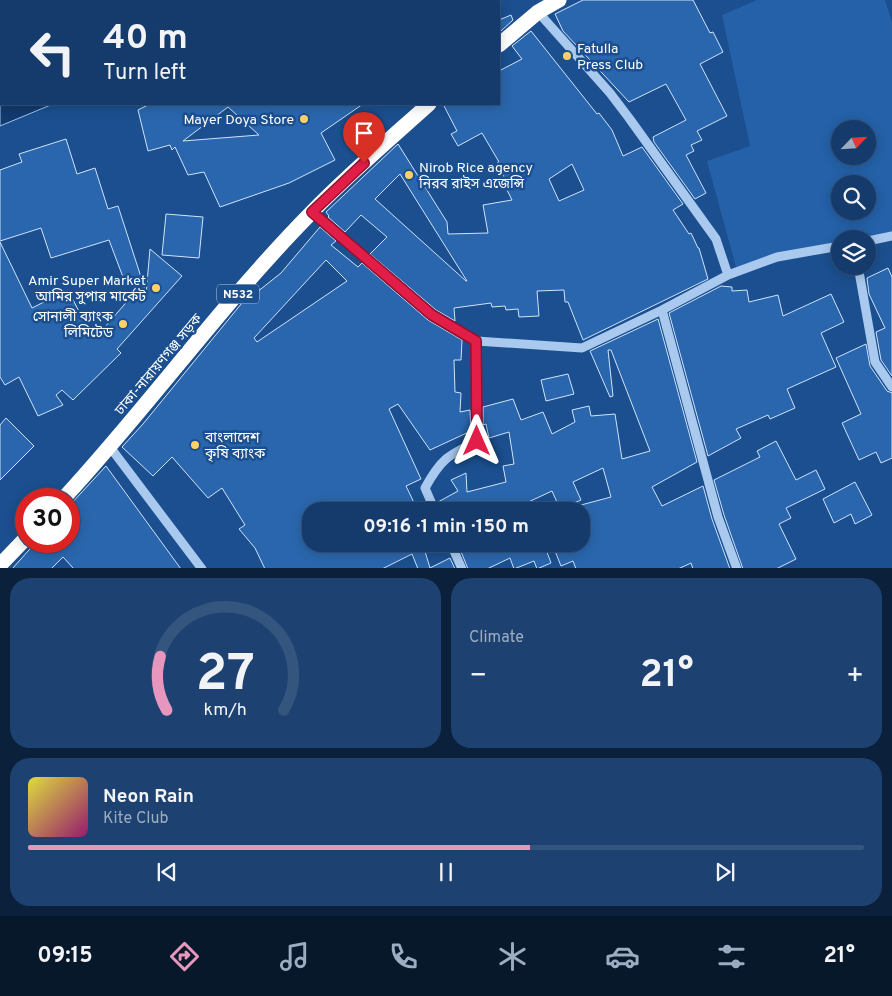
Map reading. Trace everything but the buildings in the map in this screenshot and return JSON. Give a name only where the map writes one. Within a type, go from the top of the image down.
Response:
[{"type":"highway","points":[[500,44],[538,12],[559,0]]},
{"type":"highway","name":"ঢাকা-নারায়ণগঞ্জ সড়ক","points":[[73,488],[110,447],[237,295],[312,212],[428,105]]},
{"type":"highway","points":[[0,565],[15,549]]},
{"type":"street","points":[[538,12],[610,92],[629,118],[716,240],[728,275]]},
{"type":"street","points":[[312,212],[432,315],[476,341],[582,348],[662,310],[728,275],[777,257],[831,248]]},
{"type":"street","points":[[876,239],[892,236]]},
{"type":"street","points":[[860,275],[876,362],[892,387]]},
{"type":"street","points":[[662,310],[718,517],[737,568]]},
{"type":"street","points":[[431,502],[425,488],[438,465],[456,452],[477,441],[476,341]]},
{"type":"street","points":[[110,447],[202,568]]},
{"type":"street","points":[[454,552],[462,568]]},
{"type":"shaded area","points":[[757,0],[885,0],[892,22],[892,238],[876,238],[876,230],[831,230],[831,251],[737,271],[707,161],[750,146],[722,15]]},
{"type":"shaded area","points":[[0,105],[51,105],[0,126]]},
{"type":"place","name":"Fatulla Press Club","points":[[567,56]]},
{"type":"place","name":"Mayer Doya Store","points":[[304,119]]},
{"type":"place","name":"Nirob Rice agency নিরব রাইস এজেন্সি","points":[[409,175]]},
{"type":"place","name":"Amir Super Market আমির সুপার মার্কেট","points":[[156,288]]},
{"type":"place","name":"সোনালী ব্যাংক লিমিটেড","points":[[123,324]]},
{"type":"place","name":"বাংলাদেশ কৃষি ব্যাংক","points":[[195,445]]},
{"type":"route","points":[[364,163],[312,212],[432,315],[476,341],[477,441]]}]
